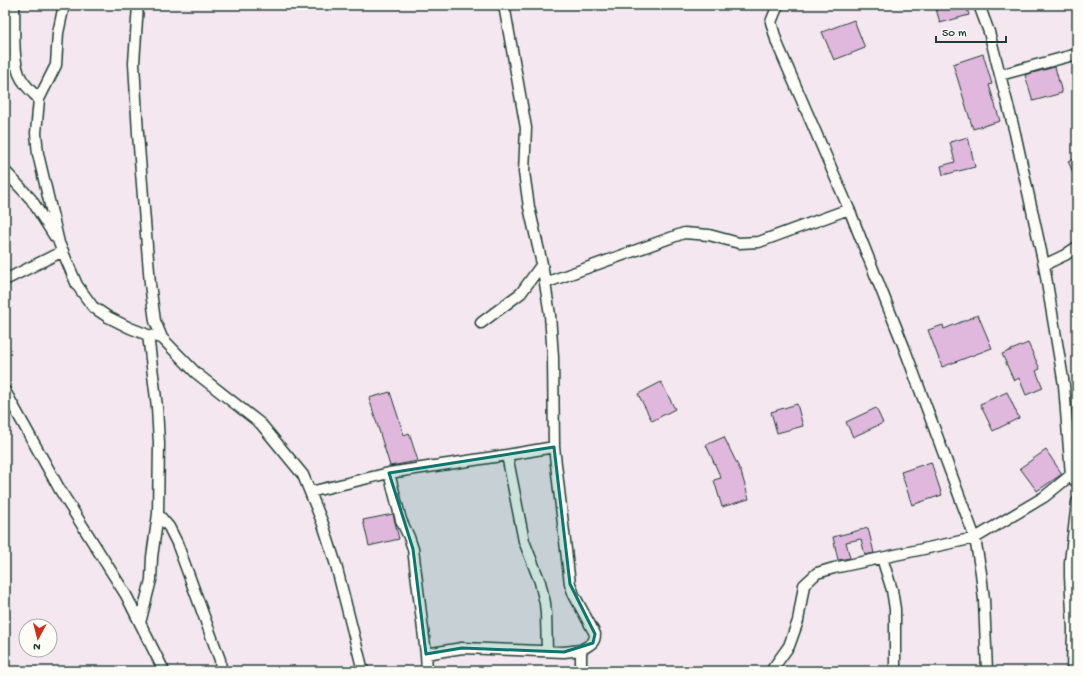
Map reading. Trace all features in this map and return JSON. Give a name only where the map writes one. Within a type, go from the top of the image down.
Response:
[{"type":"street","points":[[14,5],[15,57],[19,74],[28,88],[39,99]]},
{"type":"street","points":[[61,247],[38,154],[36,133],[39,99],[56,65],[58,33],[64,5]]},
{"type":"street","points":[[138,5],[134,63],[150,284],[155,321],[162,338],[196,373],[261,424],[303,475],[323,524],[336,565],[363,671]]},
{"type":"street","points":[[426,654],[462,648],[564,652],[581,650],[593,643],[595,639],[595,634],[574,596],[570,584],[554,447],[553,357],[550,315],[542,264],[529,207],[524,172],[526,128],[504,5]]},
{"type":"street","points":[[778,5],[771,22],[777,43],[849,209],[904,347],[975,538],[984,600],[986,671]]},
{"type":"street","points":[[771,671],[789,646],[798,621],[804,585],[817,573],[834,568],[975,538],[1074,478],[1064,385],[1044,265],[1015,133],[989,32],[979,5]]},
{"type":"street","points":[[1000,75],[1077,54]]},
{"type":"street","points":[[5,68],[15,57]]},
{"type":"street","points":[[5,171],[31,199],[61,247],[78,285],[94,307],[113,320],[148,335],[162,338]]},
{"type":"street","points":[[545,283],[684,233],[709,235],[738,243],[759,242],[849,209]]},
{"type":"street","points":[[5,280],[61,247]]},
{"type":"street","points":[[1044,265],[1065,255],[1077,247]]},
{"type":"street","points":[[1065,255],[1077,258]]},
{"type":"street","points":[[481,323],[521,293],[542,264]]},
{"type":"street","points":[[140,623],[151,580],[152,557],[158,514],[159,443],[157,407],[148,335]]},
{"type":"street","points":[[5,391],[60,490],[126,595],[164,671]]},
{"type":"street","points":[[310,492],[389,473],[554,447]]},
{"type":"street","points":[[507,455],[524,541],[540,582],[545,603],[547,652]]},
{"type":"street","points":[[389,473],[401,520],[413,549],[427,671]]},
{"type":"street","points":[[1072,671],[1074,578],[1070,562],[1077,502]]},
{"type":"street","points":[[158,514],[169,527],[177,543],[220,660],[221,671]]},
{"type":"street","points":[[882,558],[896,609],[895,671]]},
{"type":"street","points":[[581,650],[581,671]]},
{"type":"highlighted area","points":[[554,447],[570,584],[595,634],[593,643],[564,652],[462,648],[426,654],[413,549],[389,473]]},
{"type":"building","points":[[935,5],[966,5],[969,15],[940,23]]},
{"type":"building","points":[[854,20],[865,48],[834,60],[822,32]]},
{"type":"building","points":[[983,54],[992,84],[989,85],[1000,121],[973,129],[953,64]]},
{"type":"building","points":[[1055,67],[1062,93],[1033,101],[1025,75]]},
{"type":"building","points":[[968,137],[975,167],[943,175],[941,166],[955,162],[950,142]]},
{"type":"building","points":[[1077,158],[1077,182],[1068,161]]},
{"type":"building","points":[[978,315],[992,348],[942,367],[928,330],[943,325],[944,329]]},
{"type":"building","points":[[1028,343],[1040,369],[1036,371],[1043,388],[1026,395],[1019,378],[1014,381],[1002,354]]},
{"type":"building","points":[[661,382],[675,409],[652,421],[638,394]]},
{"type":"building","points":[[390,392],[404,435],[409,433],[418,461],[390,466],[369,398]]},
{"type":"building","points":[[1007,392],[1019,418],[993,431],[980,404]]},
{"type":"building","points":[[797,404],[803,426],[777,433],[771,412]]},
{"type":"building","points":[[876,408],[883,423],[853,437],[846,422]]},
{"type":"building","points":[[724,437],[741,472],[749,499],[722,507],[714,480],[721,478],[706,445]]},
{"type":"building","points":[[1046,450],[1062,474],[1037,491],[1020,468]]},
{"type":"building","points":[[931,462],[942,495],[912,505],[901,472]]},
{"type":"building","points":[[393,514],[399,539],[369,546],[363,520]]},
{"type":"building","points":[[868,528],[874,553],[865,555],[861,539],[846,542],[850,558],[838,560],[833,537]]}]
